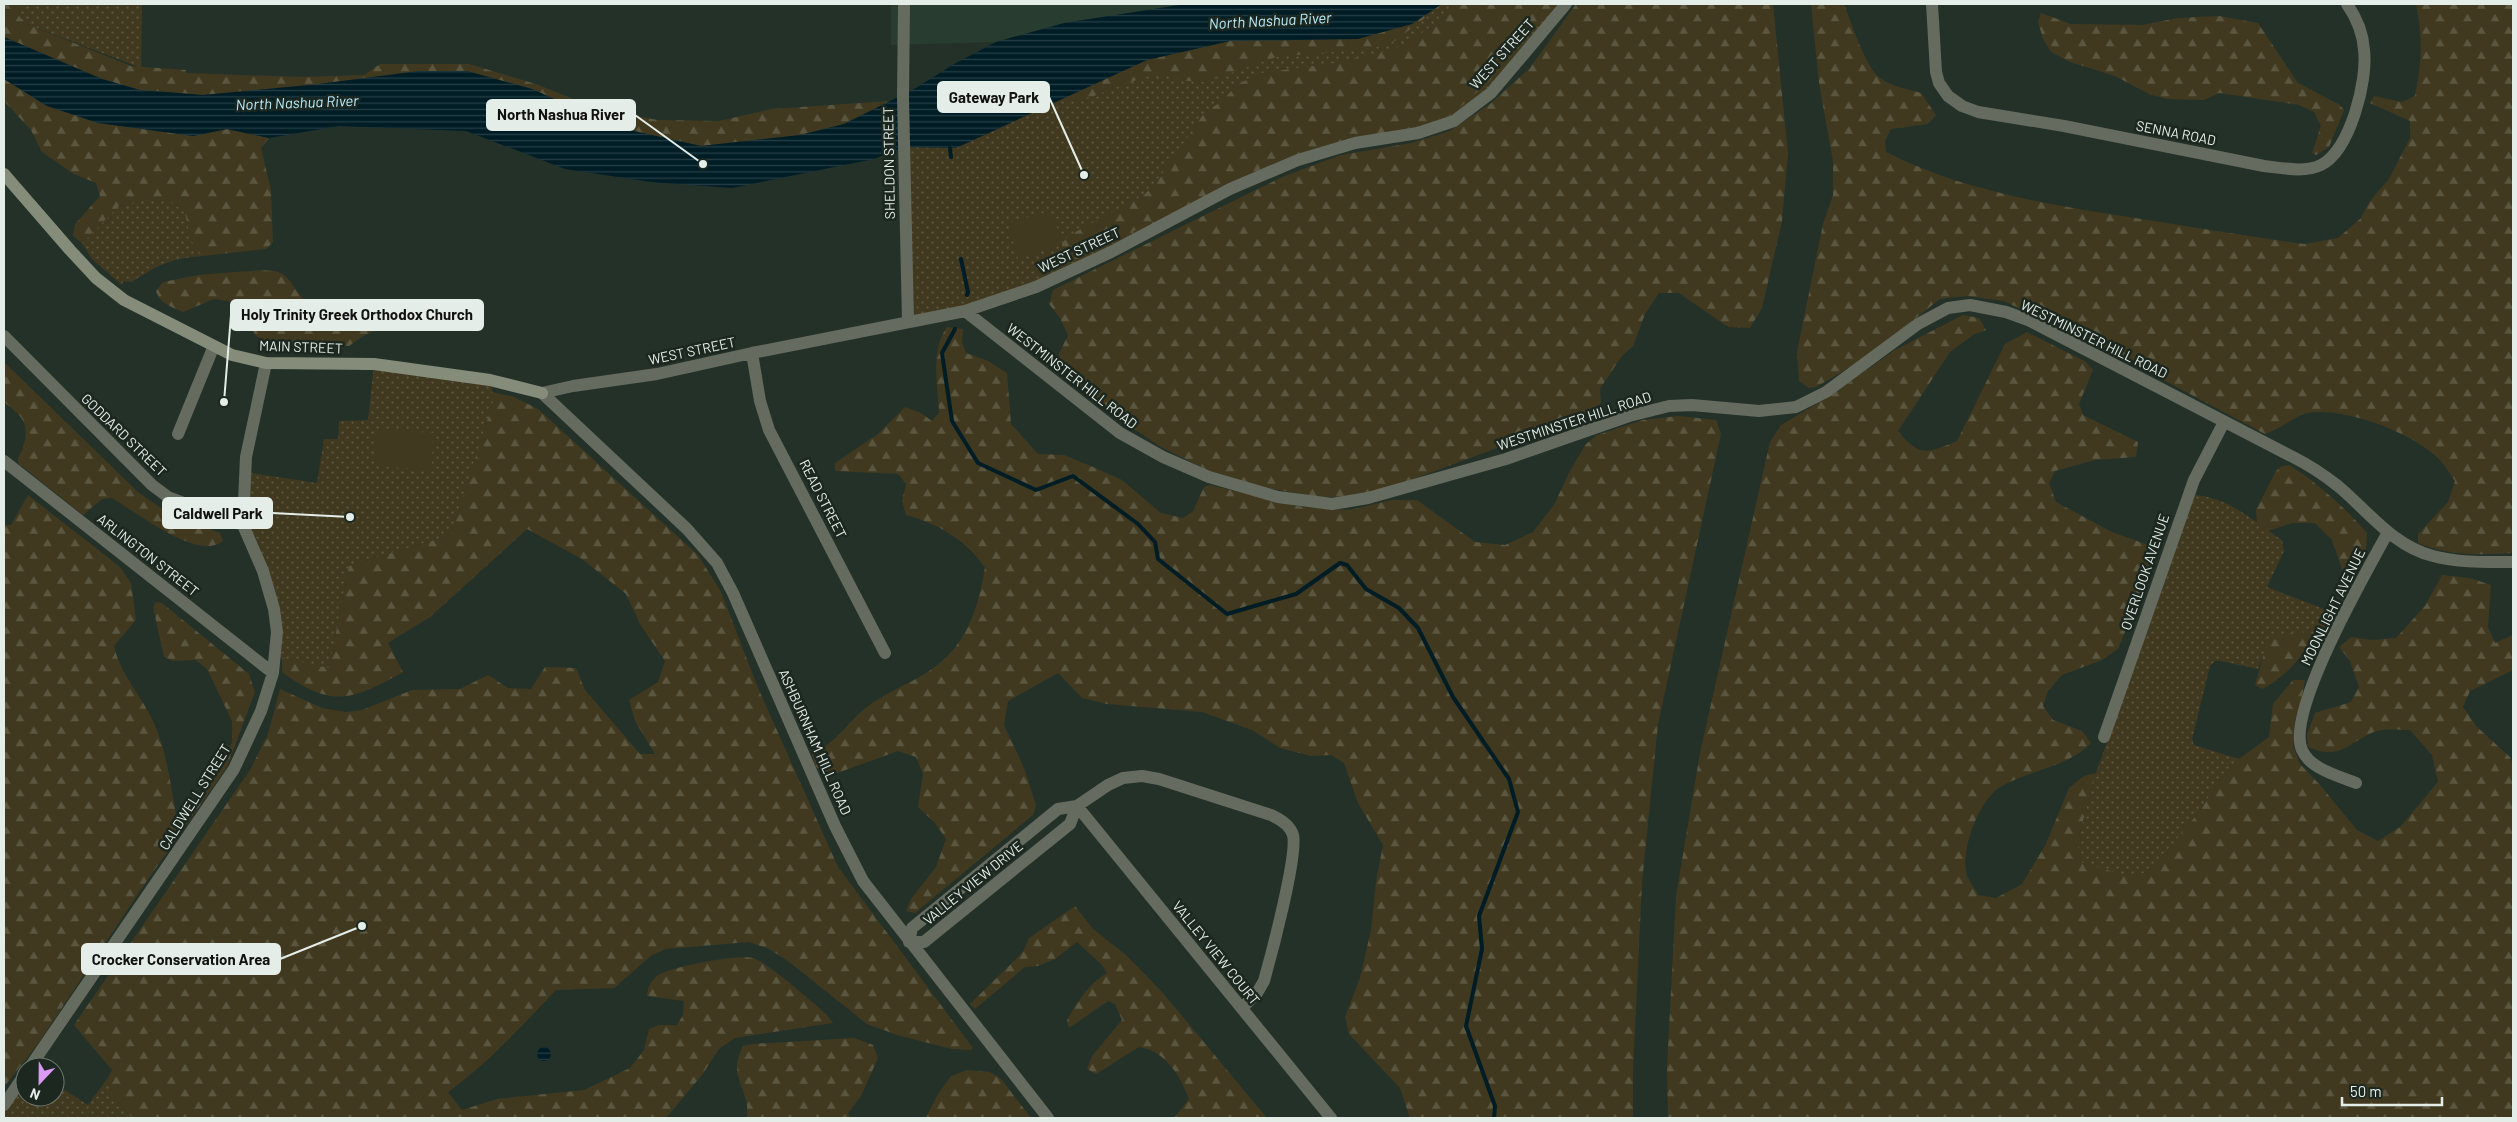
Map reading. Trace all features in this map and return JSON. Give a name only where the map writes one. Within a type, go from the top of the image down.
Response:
[{"type":"main road","name":"MAIN STREET","points":[[4,174],[44,222],[96,278],[124,300],[213,348],[232,355],[266,363],[374,364],[490,380],[542,393]]},
{"type":"street","name":"SHELDON STREET","points":[[904,4],[903,98],[908,322]]},
{"type":"street","name":"WEST STREET","points":[[542,393],[574,386],[657,374],[752,353],[965,311],[1044,283],[1111,252],[1230,189],[1298,160],[1355,143],[1418,133],[1454,121],[1491,94],[1566,4]]},
{"type":"street","name":"SENNA ROAD","points":[[1932,4],[1936,72],[1939,83],[1948,96],[1962,106],[1984,113],[2064,126],[2264,166],[2298,168],[2320,166],[2334,156],[2344,141],[2355,110],[2362,79],[2365,52],[2359,28],[2347,4]]},
{"type":"street","name":"WESTMINSTER HILL ROAD","points":[[965,311],[1132,441],[1180,466],[1209,477],[1278,497],[1315,504],[1332,504],[1368,498],[1506,459],[1629,416],[1669,406],[1692,405],[1760,411],[1796,406],[1826,392],[1928,317],[1958,306],[1970,305],[1994,309],[2028,320],[2293,456],[2326,477],[2388,532],[2410,547],[2432,556],[2464,562],[2513,562]]},
{"type":"street","name":"GODDARD STREET","points":[[4,336],[152,485],[168,497],[243,525]]},
{"type":"street","points":[[178,434],[213,348]]},
{"type":"street","name":"READ STREET","points":[[752,353],[760,401],[769,430],[885,653]]},
{"type":"street","name":"CALDWELL STREET","points":[[37,1057],[234,769],[261,711],[273,673],[277,632],[274,609],[263,571],[243,525],[246,457],[266,363]]},
{"type":"street","name":"ASHBURNHAM HILL ROAD","points":[[542,393],[687,530],[717,563],[733,593],[851,859],[872,894],[1048,1118]]},
{"type":"street","name":"OVERLOOK AVENUE","points":[[2104,737],[2194,480],[2224,422]]},
{"type":"street","name":"ARLINGTON STREET","points":[[4,461],[273,673]]},
{"type":"street","name":"MOONLIGHT AVENUE","points":[[2356,783],[2331,773],[2307,757],[2300,743],[2300,725],[2321,658],[2388,532]]},
{"type":"street","name":"VALLEY VIEW DRIVE","points":[[1077,806],[1070,824],[924,942],[910,942],[912,928],[1058,809],[1077,806],[1116,781],[1142,776],[1169,782],[1271,815],[1290,829],[1294,839],[1292,860],[1266,974],[1260,989],[1242,1008]]},
{"type":"street","name":"VALLEY VIEW COURT","points":[[1077,806],[1332,1118]]},
{"type":"street","points":[[4,1105],[15,1089]]},
{"type":"shaded area","points":[[891,4],[1186,4],[1064,23],[996,42],[891,45]]},
{"type":"green space","points":[[4,4],[19,4],[18,15],[27,24],[131,66],[186,70],[186,73],[302,77],[364,75],[380,64],[469,64],[536,84],[601,110],[658,120],[719,121],[772,109],[890,101],[844,124],[800,135],[701,146],[616,127],[532,89],[467,71],[419,71],[319,84],[203,95],[140,90],[102,79],[4,37]]},
{"type":"green space","points":[[19,4],[142,4],[141,68],[27,24],[18,15]]},
{"type":"green space","points":[[1442,4],[1566,4],[1526,51],[1454,121],[1298,160],[1036,287],[908,322],[904,147],[956,148],[1147,60],[1412,24]]},
{"type":"green space","points":[[1443,4],[1395,41],[1373,48],[1276,57],[1206,82],[1188,81],[1167,76],[1147,76],[1091,97],[1056,102],[1147,60],[1230,41],[1358,39]]},
{"type":"green space","points":[[1460,4],[1557,4],[1489,81],[1452,115],[1411,128],[1268,166],[1070,262],[1064,262],[1062,244],[1068,236],[1144,195],[1155,184],[1205,112],[1221,102],[1238,84],[1261,73],[1335,63],[1392,50],[1419,35]]},
{"type":"green space","points":[[1576,4],[1773,4],[1788,153],[1782,221],[1762,308],[1750,328],[1728,327],[1679,293],[1659,293],[1645,314],[1633,346],[1621,357],[1600,389],[1601,402],[1594,412],[1400,484],[1352,497],[1318,497],[1256,486],[1209,471],[1161,447],[1109,412],[1059,369],[1057,358],[1068,335],[1060,318],[1049,304],[1053,290],[1282,177],[1341,155],[1411,143],[1450,131],[1490,104],[1530,68]]},
{"type":"green space","points":[[1811,4],[1844,4],[1859,44],[1874,72],[1890,84],[1921,93],[1936,115],[1928,124],[1891,129],[1885,141],[1886,152],[1945,177],[1976,187],[2039,202],[2304,244],[2338,238],[2360,219],[2370,201],[2389,179],[2410,138],[2410,121],[2370,103],[2374,96],[2402,102],[2415,96],[2421,50],[2416,4],[2513,4],[2513,553],[2465,554],[2418,543],[2418,534],[2448,502],[2455,481],[2439,459],[2427,449],[2395,431],[2358,418],[2322,412],[2307,413],[2265,434],[2124,359],[2004,301],[1967,296],[1940,299],[1864,359],[1816,387],[1809,388],[1799,381],[1797,352],[1823,224],[1833,195],[1833,161],[1819,83]]},
{"type":"green space","points":[[2041,13],[2071,24],[2142,25],[2178,18],[2219,16],[2258,23],[2298,83],[2340,105],[2344,110],[2329,147],[2316,155],[2312,153],[2321,126],[2314,112],[2299,105],[2219,93],[2204,100],[2169,99],[2151,95],[2115,76],[2070,62],[2051,52],[2043,39],[2038,22]]},
{"type":"green space","points":[[4,79],[47,106],[193,136],[227,129],[269,138],[261,148],[271,190],[273,242],[266,249],[203,256],[195,251],[184,211],[167,199],[146,199],[119,206],[82,243],[73,236],[75,224],[100,196],[96,183],[74,174],[42,152],[31,130],[4,101]]},
{"type":"green space","points":[[146,199],[167,199],[184,211],[195,251],[203,256],[165,263],[132,282],[123,281],[122,285],[92,259],[82,243],[119,206]]},
{"type":"green space","points":[[1047,212],[1053,214],[1062,244],[1018,259],[1009,228],[1011,222]]},
{"type":"green space","points":[[262,270],[276,271],[284,275],[305,300],[318,307],[340,310],[396,308],[407,309],[411,315],[363,336],[349,346],[267,343],[255,335],[246,314],[235,302],[214,299],[183,312],[163,302],[156,291],[163,282],[198,275]]},
{"type":"green space","points":[[1963,315],[1979,318],[1986,330],[1973,335],[1950,352],[1898,431],[1912,446],[1924,451],[1957,441],[2005,344],[2027,332],[2086,362],[2093,370],[2079,404],[2083,415],[2138,442],[2136,457],[2095,460],[2055,471],[2049,483],[2056,502],[2112,532],[2154,547],[2155,559],[2118,649],[2102,660],[2062,675],[2048,691],[2043,706],[2053,720],[2082,731],[2091,743],[2071,758],[2002,786],[1986,801],[1979,812],[1970,837],[1965,861],[1969,880],[1978,895],[1996,898],[2022,884],[2046,844],[2069,788],[2084,776],[2096,773],[2077,843],[2081,862],[2133,878],[2153,869],[2199,812],[2215,787],[2239,759],[2269,737],[2273,704],[2293,680],[2305,680],[2293,746],[2300,764],[2357,830],[2378,841],[2400,827],[2438,782],[2432,755],[2410,730],[2374,732],[2337,751],[2319,751],[2308,747],[2307,734],[2315,713],[2351,702],[2359,687],[2350,661],[2339,647],[2351,637],[2372,640],[2396,638],[2425,606],[2442,575],[2470,578],[2491,585],[2488,627],[2495,643],[2513,635],[2513,670],[2470,691],[2463,707],[2477,727],[2510,757],[2513,765],[2513,1118],[1668,1118],[1667,1067],[1676,896],[1700,753],[1770,442],[1781,425],[1828,397],[1895,350]]},
{"type":"green space","points":[[947,327],[963,329],[962,342],[966,353],[988,361],[1007,373],[1011,424],[1038,454],[1064,455],[1093,467],[1122,480],[1161,513],[1183,518],[1193,511],[1204,487],[1210,485],[1303,507],[1350,510],[1392,500],[1417,500],[1475,542],[1505,545],[1533,532],[1554,505],[1570,471],[1586,444],[1597,435],[1643,420],[1678,416],[1716,420],[1721,434],[1658,724],[1642,883],[1633,1071],[1633,1118],[1410,1118],[1400,1088],[1349,1034],[1345,1017],[1360,978],[1371,930],[1376,881],[1383,845],[1358,803],[1344,763],[1331,755],[1311,756],[1280,748],[1252,730],[1202,712],[1107,704],[1082,698],[1058,673],[1008,701],[1004,725],[1024,768],[1036,805],[1033,815],[915,913],[906,911],[911,899],[936,867],[946,839],[935,823],[918,807],[923,774],[916,757],[898,751],[829,776],[815,766],[812,754],[829,744],[859,713],[874,702],[940,663],[960,640],[974,613],[985,567],[968,548],[950,534],[929,523],[906,515],[902,501],[906,484],[898,474],[835,471],[835,463],[878,434],[905,407],[921,413],[932,421],[939,413],[936,368],[938,346]]},
{"type":"green space","points":[[4,362],[139,493],[168,513],[220,533],[223,541],[212,546],[198,545],[183,540],[151,523],[112,498],[102,499],[83,515],[18,463],[26,430],[25,424],[19,415],[4,402]]},
{"type":"green space","points":[[374,364],[490,380],[494,399],[451,535],[349,566],[329,668],[275,657],[277,632],[243,525],[244,472],[317,483],[324,439],[338,439],[339,421],[368,420]]},
{"type":"green space","points":[[492,392],[514,397],[538,409],[698,555],[721,592],[758,688],[838,867],[973,1048],[971,1050],[952,1049],[897,1035],[867,1024],[788,961],[769,949],[749,942],[666,949],[652,955],[614,988],[556,990],[491,1056],[448,1092],[462,1110],[497,1099],[584,1090],[630,1068],[644,1050],[649,1029],[659,1025],[677,1025],[683,1015],[684,1001],[647,996],[651,983],[664,972],[704,962],[745,957],[760,961],[779,974],[826,1014],[833,1023],[735,1038],[719,1049],[702,1075],[666,1118],[132,1118],[113,1096],[107,1079],[112,1070],[74,1025],[250,770],[268,734],[280,689],[322,708],[346,712],[362,710],[412,690],[460,689],[488,675],[508,688],[531,689],[545,667],[576,668],[585,690],[640,754],[655,754],[635,721],[629,700],[658,682],[665,661],[640,624],[626,594],[582,559],[527,529],[430,617],[388,643],[403,672],[356,694],[329,696],[315,692],[282,672],[282,658],[329,668],[349,566],[451,535],[494,399]]},
{"type":"green space","points":[[377,429],[434,433],[431,470],[374,466]]},
{"type":"green space","points":[[2289,465],[2330,496],[2367,533],[2366,552],[2350,586],[2343,586],[2342,569],[2332,540],[2315,523],[2292,523],[2268,531],[2257,523],[2256,510],[2276,471],[2282,466]]},
{"type":"green space","points":[[28,495],[120,567],[131,583],[136,620],[114,646],[125,674],[156,728],[167,764],[176,814],[185,814],[207,784],[232,743],[232,721],[207,669],[196,660],[173,661],[164,657],[153,607],[156,602],[162,603],[249,674],[255,692],[227,767],[146,882],[37,1045],[28,1057],[15,1057],[15,1073],[4,1087],[4,525],[11,525]]},
{"type":"green space","points":[[2195,495],[2208,497],[2230,506],[2282,540],[2284,551],[2267,587],[2329,611],[2332,616],[2325,627],[2311,637],[2300,631],[2265,650],[2258,669],[2221,661],[2215,661],[2210,666],[2192,739],[2194,745],[2239,759],[2215,787],[2199,812],[2153,869],[2133,878],[2081,863],[2077,843],[2096,773]]},
{"type":"green space","points":[[2300,631],[2311,637],[2298,660],[2270,685],[2262,689],[2255,685],[2265,650],[2272,638]]},
{"type":"green space","points":[[1075,906],[1093,929],[1126,955],[1163,993],[1267,1118],[1174,1118],[1189,1099],[1171,1066],[1149,1049],[1139,1047],[1096,1074],[1087,1069],[1092,1056],[1122,1020],[1115,1004],[1108,1001],[1069,1028],[1067,1020],[1079,1000],[1094,982],[1107,973],[1101,964],[1077,942],[1055,959],[1038,966],[1025,967],[975,1009],[970,1004],[1023,952],[1029,938]]},
{"type":"green space","points":[[854,1038],[873,1045],[878,1058],[861,1096],[848,1113],[850,1118],[747,1118],[746,1099],[737,1067],[738,1057],[743,1046]]},
{"type":"green space","points":[[967,1070],[990,1072],[1001,1079],[1031,1118],[926,1118],[938,1094],[951,1076]]},
{"type":"green space","points":[[107,1079],[113,1096],[132,1118],[4,1118],[4,1113],[15,1097],[15,1107],[65,1107],[65,1090],[88,1105]]},
{"type":"water","points":[[1186,4],[1442,4],[1412,24],[1358,39],[1230,41],[1147,60],[956,148],[904,147],[874,159],[732,188],[651,182],[565,169],[466,131],[339,126],[269,138],[227,129],[193,136],[98,123],[47,106],[4,79],[4,37],[102,79],[140,90],[203,95],[319,84],[419,71],[467,71],[532,89],[616,127],[701,146],[800,135],[844,124],[916,88],[954,64],[996,42],[1064,23]]},
{"type":"water","points":[[541,1047],[547,1047],[551,1054],[547,1061],[541,1061],[537,1057],[537,1051]]},
{"type":"waterway","points":[[950,148],[951,157]]},
{"type":"waterway","points":[[961,259],[967,295]]},
{"type":"waterway","points":[[955,329],[942,353],[952,421],[978,463],[1036,490],[1073,476],[1138,524],[1155,542],[1158,559],[1227,614],[1296,594],[1340,563],[1347,565],[1366,589],[1399,608],[1418,628],[1453,697],[1509,779],[1518,812],[1479,916],[1482,949],[1466,1026],[1495,1106],[1494,1118]]},
{"type":"place","name":"North Nashua River","points":[[703,164]]},
{"type":"place","name":"Gateway Park","points":[[1084,175]]},
{"type":"place","name":"Holy Trinity Greek Orthodox Church","points":[[224,402]]},
{"type":"place","name":"Caldwell Park","points":[[350,517]]},
{"type":"place","name":"Crocker Conservation Area","points":[[362,926]]}]
